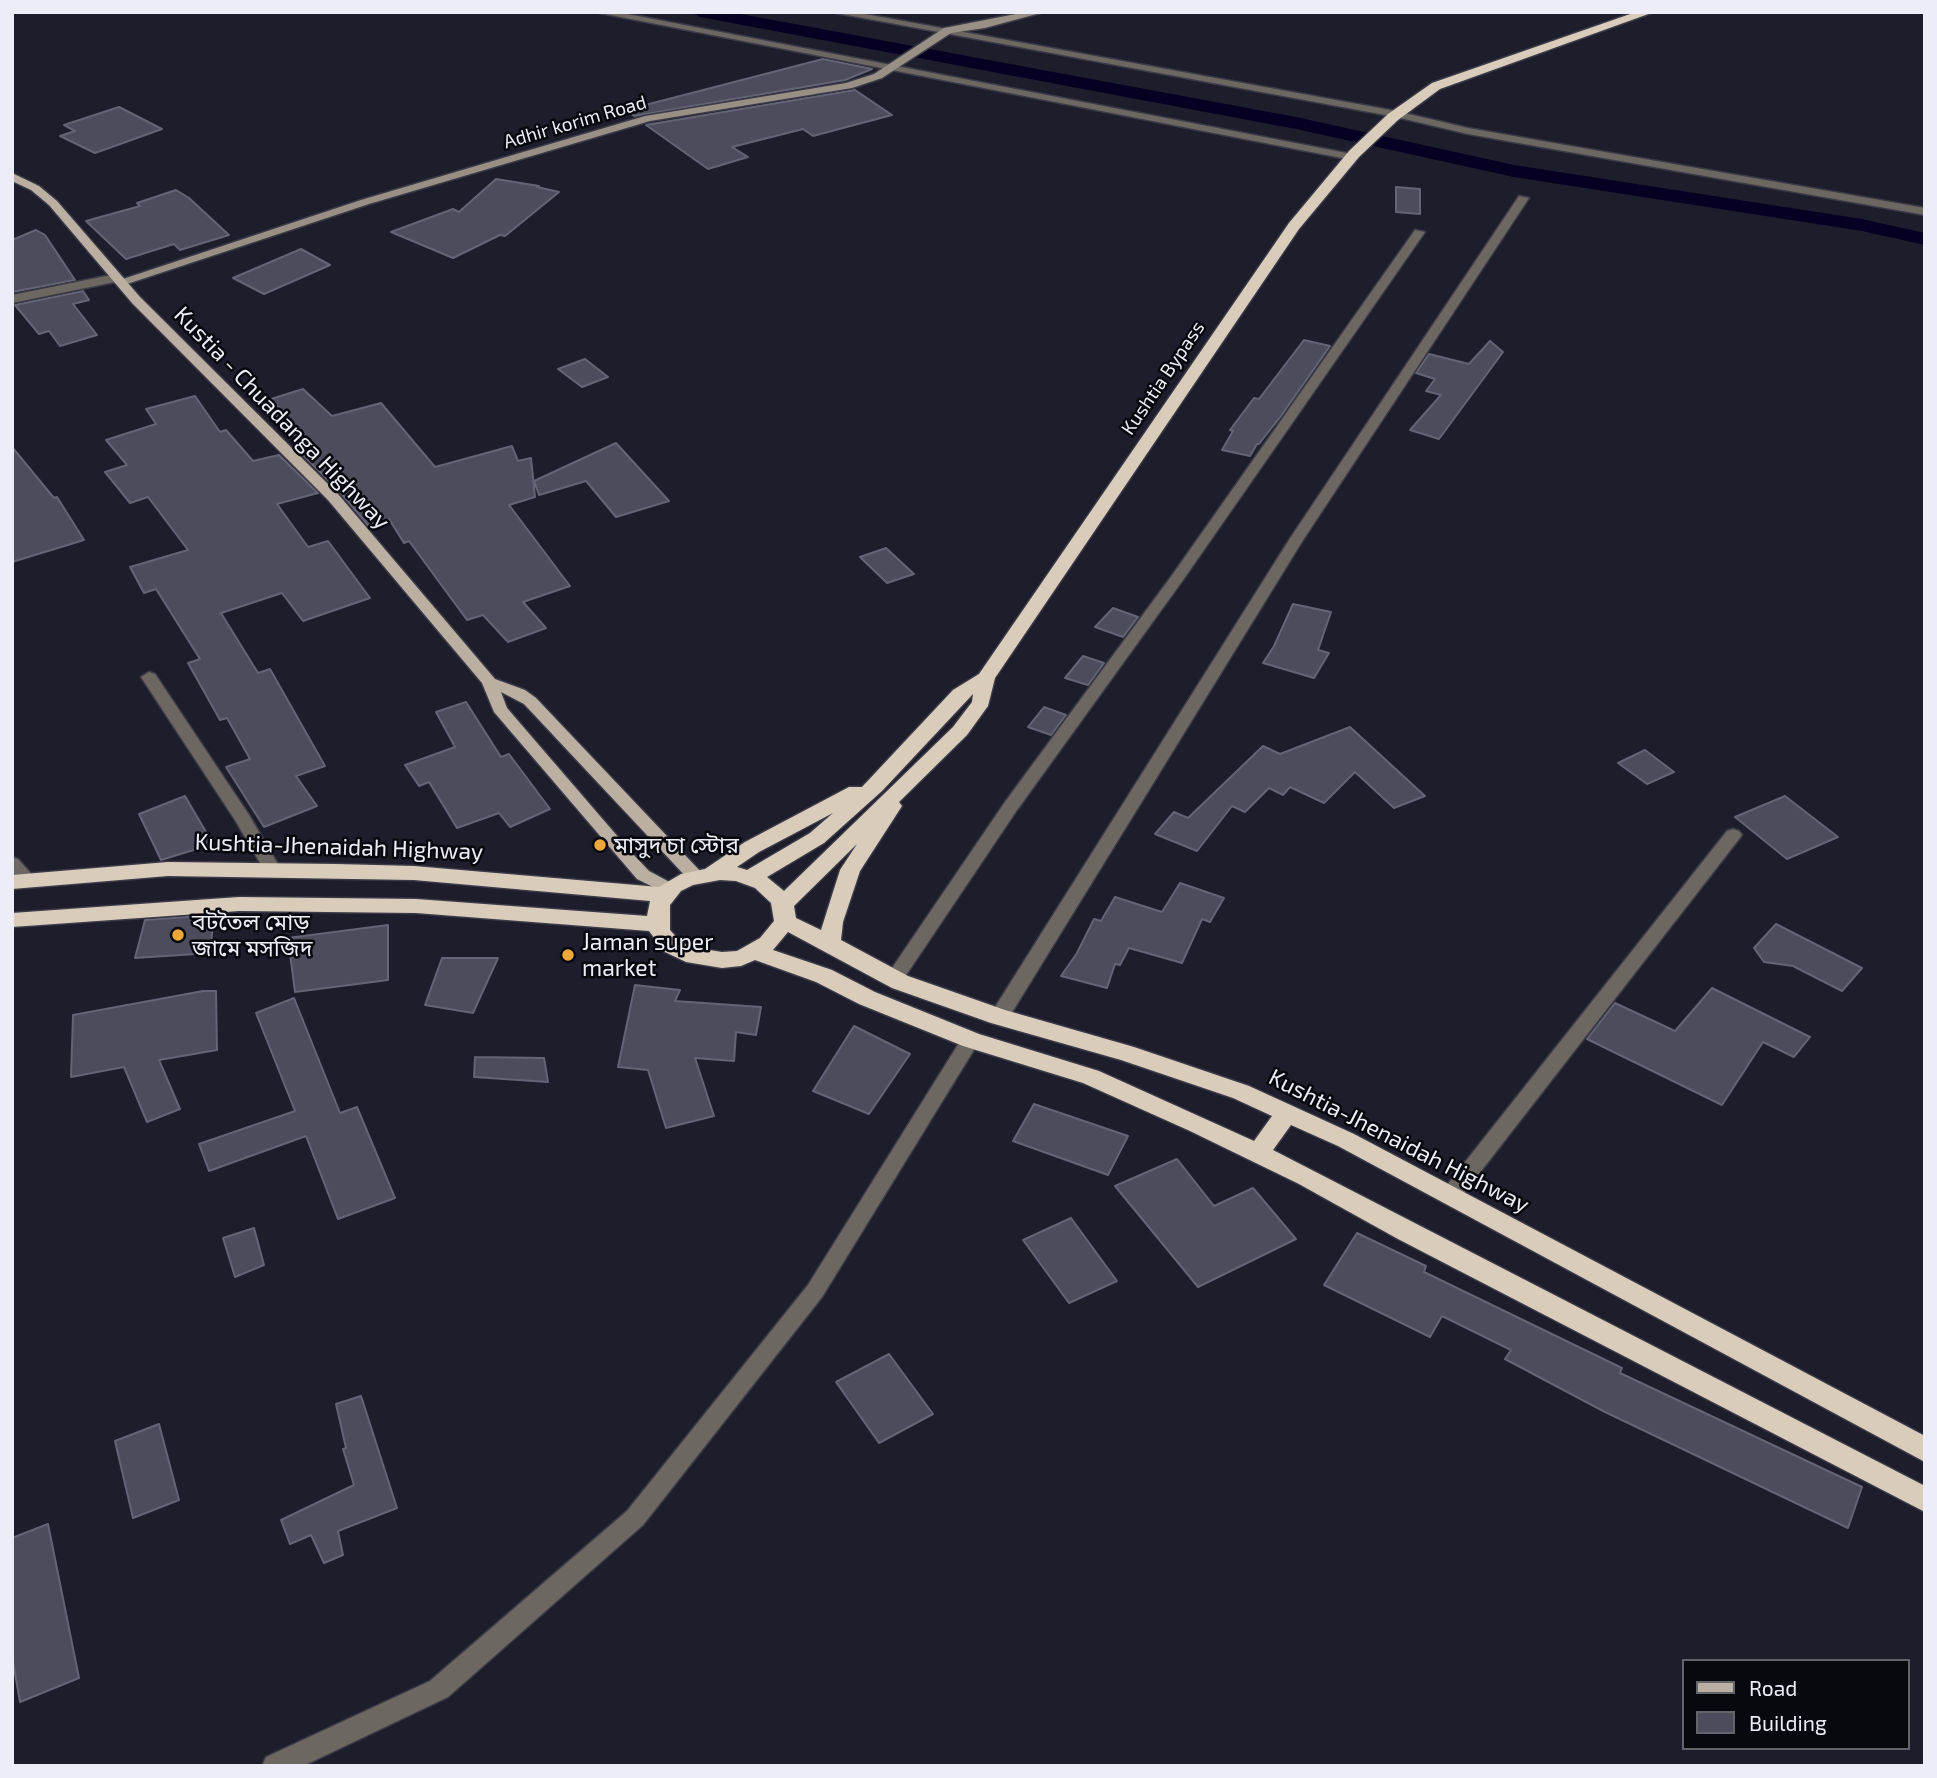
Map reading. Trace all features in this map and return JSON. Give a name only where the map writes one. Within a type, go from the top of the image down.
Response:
[{"type":"highway","name":"Kushtia Bypass","points":[[784,914],[909,778],[960,731],[981,702],[986,678],[1294,226],[1353,156],[1394,116],[1436,86],[1648,12]]},
{"type":"highway","name":"Kushtia Bypass","points":[[749,878],[817,838],[875,786],[960,694],[986,678]]},
{"type":"highway","points":[[704,875],[738,874],[772,890],[784,914],[768,943],[755,952],[741,958],[722,960],[686,954],[666,941],[657,924],[659,905],[667,893],[864,788],[908,752]]},
{"type":"highway","points":[[830,943],[832,922],[850,870],[909,778]]},
{"type":"highway","name":"Kushtia-Jhenaidah Highway","points":[[20,881],[168,869],[335,871],[414,873],[667,893]]},
{"type":"highway","points":[[12,920],[239,904],[415,906],[657,924]]},
{"type":"highway","name":"Kushtia-Jhenaidah Highway","points":[[784,914],[897,981],[999,1017],[1126,1053],[1241,1092],[1346,1140],[1925,1450]]},
{"type":"highway","points":[[755,952],[824,976],[867,998],[961,1036],[1091,1077],[1258,1153],[1925,1500]]},
{"type":"highway","points":[[1258,1153],[1287,1113]]},
{"type":"main road","name":"Adhir korim Road","points":[[118,280],[365,202],[649,118],[848,86],[878,75],[910,57],[938,35],[1039,12]]},
{"type":"main road","name":"Kustia - Chuadanga Highway","points":[[12,176],[35,188],[53,203],[118,280],[333,497],[488,682],[500,709],[643,876],[667,893]]},
{"type":"main road","points":[[488,682],[519,693],[530,701],[704,875]]},
{"type":"street","points":[[600,12],[1353,156]]},
{"type":"street","points":[[836,12],[938,35],[1925,212]]},
{"type":"street","points":[[999,1017],[1296,540],[1523,198]]},
{"type":"street","points":[[897,981],[1003,816],[1178,577],[1419,232]]},
{"type":"street","points":[[12,299],[118,280]]},
{"type":"street","points":[[149,677],[243,819],[273,871]]},
{"type":"street","points":[[1450,1196],[1733,835]]},
{"type":"street","points":[[12,863],[20,881]]},
{"type":"street","points":[[275,1766],[439,1689],[635,1518],[815,1291],[961,1036]]},
{"type":"building","points":[[823,59],[872,69],[845,80],[634,116],[626,110]]},
{"type":"building","points":[[855,90],[892,115],[813,136],[803,129],[732,147],[748,157],[708,169],[646,125]]},
{"type":"building","points":[[119,107],[162,129],[95,153],[60,136],[75,131],[64,125]]},
{"type":"building","points":[[496,179],[559,192],[505,236],[500,235],[453,258],[391,232],[453,209],[459,212]]},
{"type":"building","points":[[1396,187],[1420,189],[1420,214],[1396,212]]},
{"type":"building","points":[[176,190],[189,198],[229,235],[180,250],[174,244],[126,259],[86,221],[140,206],[137,203]]},
{"type":"building","points":[[36,230],[45,235],[75,280],[12,292],[12,240]]},
{"type":"building","points":[[301,249],[330,265],[264,294],[233,278]]},
{"type":"building","points":[[83,291],[89,300],[73,304],[97,335],[60,346],[49,331],[39,334],[15,305]]},
{"type":"building","points":[[1304,340],[1330,346],[1281,416],[1250,456],[1222,450],[1233,431],[1230,430],[1254,398],[1259,399]]},
{"type":"building","points":[[1490,341],[1503,352],[1439,439],[1410,430],[1441,395],[1426,391],[1435,379],[1416,373],[1429,354],[1469,364]]},
{"type":"building","points":[[585,359],[608,377],[582,387],[558,369]]},
{"type":"building","points":[[303,389],[332,416],[381,403],[435,467],[512,446],[518,461],[531,458],[535,497],[509,505],[570,586],[523,602],[546,628],[508,642],[483,615],[467,620],[409,541],[404,543],[389,519],[368,525],[298,450],[306,448],[273,412],[281,410],[271,399]]},
{"type":"building","points":[[195,396],[220,432],[226,430],[253,461],[279,455],[318,493],[277,504],[308,547],[328,541],[370,598],[303,621],[282,593],[221,613],[258,673],[270,669],[325,766],[296,776],[317,806],[264,827],[226,767],[250,759],[227,718],[220,720],[188,663],[200,659],[156,589],[144,593],[130,567],[188,550],[148,497],[130,503],[105,472],[127,465],[106,440],[156,424],[146,409]]},
{"type":"building","points":[[616,443],[669,501],[616,517],[586,481],[539,495],[534,481]]},
{"type":"building","points":[[12,447],[54,498],[57,497],[84,540],[12,562]]},
{"type":"building","points":[[886,548],[914,574],[887,583],[860,557]]},
{"type":"building","points":[[1293,604],[1331,612],[1318,650],[1329,653],[1314,678],[1263,663],[1274,646]]},
{"type":"building","points":[[1113,608],[1138,617],[1123,637],[1095,627]]},
{"type":"building","points":[[1083,656],[1104,663],[1088,685],[1065,678]]},
{"type":"building","points":[[466,702],[501,757],[509,754],[550,809],[510,827],[499,813],[457,828],[429,782],[419,786],[405,765],[455,747],[436,712]]},
{"type":"building","points":[[1044,707],[1066,715],[1051,735],[1028,727]]},
{"type":"building","points":[[1350,727],[1425,796],[1394,808],[1355,772],[1324,803],[1290,787],[1283,795],[1269,788],[1245,812],[1232,806],[1197,851],[1155,834],[1174,812],[1188,818],[1263,746],[1280,754]]},
{"type":"building","points":[[1645,750],[1674,772],[1647,784],[1618,763]]},
{"type":"building","points":[[185,796],[213,844],[161,860],[139,814]]},
{"type":"building","points":[[1785,796],[1838,837],[1787,859],[1735,817]]},
{"type":"building","points":[[1180,883],[1224,898],[1210,922],[1202,919],[1182,963],[1129,948],[1120,965],[1115,964],[1107,988],[1061,976],[1077,953],[1094,919],[1101,921],[1115,897],[1162,912]]},
{"type":"building","name":"বটতৈল মোড় জামে মসজিদ","points":[[213,915],[211,953],[135,958],[145,920]]},
{"type":"building","points":[[1776,924],[1862,968],[1842,991],[1793,966],[1764,962],[1754,948]]},
{"type":"building","points":[[388,925],[388,980],[295,992],[288,938]]},
{"type":"building","points":[[442,958],[498,958],[473,1013],[425,1005]]},
{"type":"building","points":[[635,985],[680,990],[675,1001],[761,1007],[756,1035],[736,1032],[734,1061],[695,1058],[714,1116],[666,1128],[648,1070],[618,1067]]},
{"type":"building","points":[[1712,988],[1810,1037],[1794,1057],[1763,1042],[1722,1105],[1587,1039],[1615,1003],[1675,1031]]},
{"type":"building","points":[[203,991],[216,991],[217,1050],[159,1060],[180,1109],[147,1122],[124,1067],[71,1077],[73,1015]]},
{"type":"building","points":[[294,998],[340,1113],[357,1107],[395,1198],[338,1219],[306,1136],[209,1171],[199,1144],[295,1111],[256,1013]]},
{"type":"building","points":[[854,1026],[910,1054],[869,1114],[813,1091]]},
{"type":"building","points":[[475,1057],[544,1058],[548,1082],[474,1077]]},
{"type":"building","points":[[1034,1104],[1128,1136],[1108,1175],[1013,1141]]},
{"type":"building","points":[[1177,1159],[1214,1206],[1253,1188],[1296,1239],[1198,1287],[1115,1186]]},
{"type":"building","points":[[1071,1218],[1117,1281],[1069,1303],[1023,1240]]},
{"type":"building","points":[[254,1228],[264,1265],[235,1277],[223,1238]]},
{"type":"building","points":[[1357,1233],[1426,1266],[1424,1272],[1622,1368],[1620,1373],[1862,1487],[1848,1528],[1605,1412],[1505,1359],[1511,1350],[1442,1316],[1430,1337],[1324,1285]]},
{"type":"building","points":[[889,1354],[933,1414],[879,1443],[836,1382]]},
{"type":"building","points":[[361,1396],[397,1508],[338,1531],[343,1555],[324,1563],[311,1535],[290,1544],[281,1520],[354,1485],[343,1449],[346,1448],[336,1404]]},
{"type":"building","points":[[159,1424],[179,1500],[133,1518],[115,1441]]},
{"type":"building","points":[[48,1524],[79,1678],[20,1702],[12,1656],[12,1538]]},
{"type":"waterway","points":[[700,12],[1296,123],[1514,171],[1862,225],[1925,239]]},
{"type":"place","name":"মাসুদ চা স্টোর","points":[[600,845]]},
{"type":"place","name":"বটতৈল মোড় জামে মসজিদ","points":[[178,935]]},
{"type":"place","name":"Jaman super market","points":[[568,955]]}]
